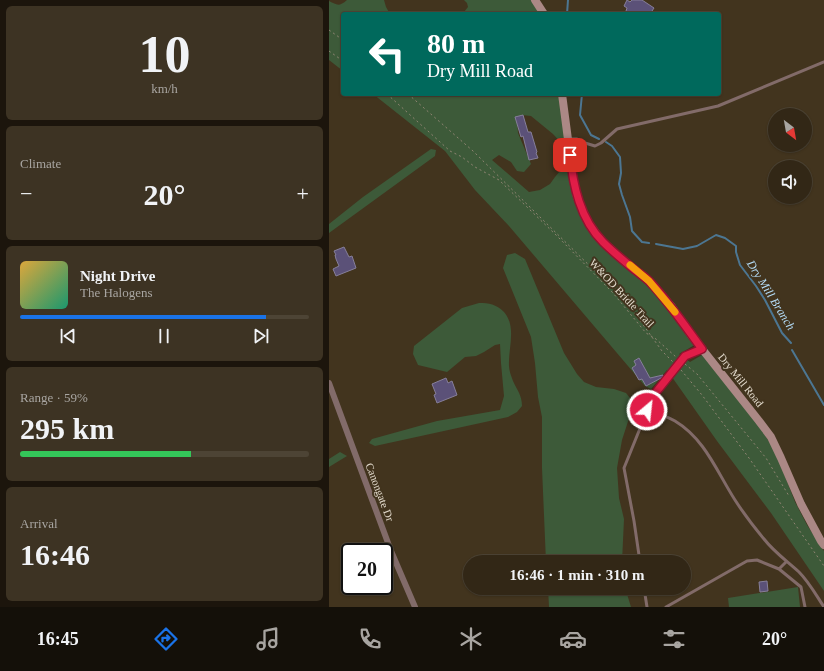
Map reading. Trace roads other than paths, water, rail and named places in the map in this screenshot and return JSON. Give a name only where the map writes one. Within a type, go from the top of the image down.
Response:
[{"type":"street","points":[[535,0],[543,12]]},
{"type":"street","name":"Dry Mill Road","points":[[562,96],[571,166],[577,197],[588,222],[602,241],[649,281],[671,307],[771,437],[801,504],[824,546]]},
{"type":"street","name":"Canongate Dr","points":[[329,383],[389,544],[415,607]]},
{"type":"lane","points":[[568,139],[577,139],[595,146],[601,143],[617,129],[718,106],[824,62]]},
{"type":"lane","points":[[649,417],[647,410],[649,401],[685,356],[702,349]]},
{"type":"lane","points":[[639,555],[624,468],[643,421],[655,414],[669,418],[687,429],[697,440],[711,458],[735,501],[765,541],[776,553],[806,579],[824,607]]},
{"type":"lane","points":[[666,607],[747,561],[757,560],[779,569],[801,587],[805,607]]},
{"type":"lane","points":[[779,569],[786,562]]},
{"type":"lane","points":[[645,595],[647,607]]},
{"type":"waterway","name":"Dry Mill Branch","points":[[567,12],[568,0]]},
{"type":"waterway","name":"Dry Mill Branch","points":[[582,96],[580,115],[591,135],[599,139]]},
{"type":"waterway","name":"Dry Mill Branch","points":[[606,142],[612,146],[620,157],[621,173],[619,184],[630,217],[632,231],[642,242],[649,243]]},
{"type":"waterway","name":"Dry Mill Branch","points":[[656,244],[683,249],[697,246],[716,235],[725,238],[736,246],[736,252],[740,265],[765,300],[782,333],[791,343]]},
{"type":"waterway","name":"Dry Mill Branch","points":[[792,350],[824,405]]}]
